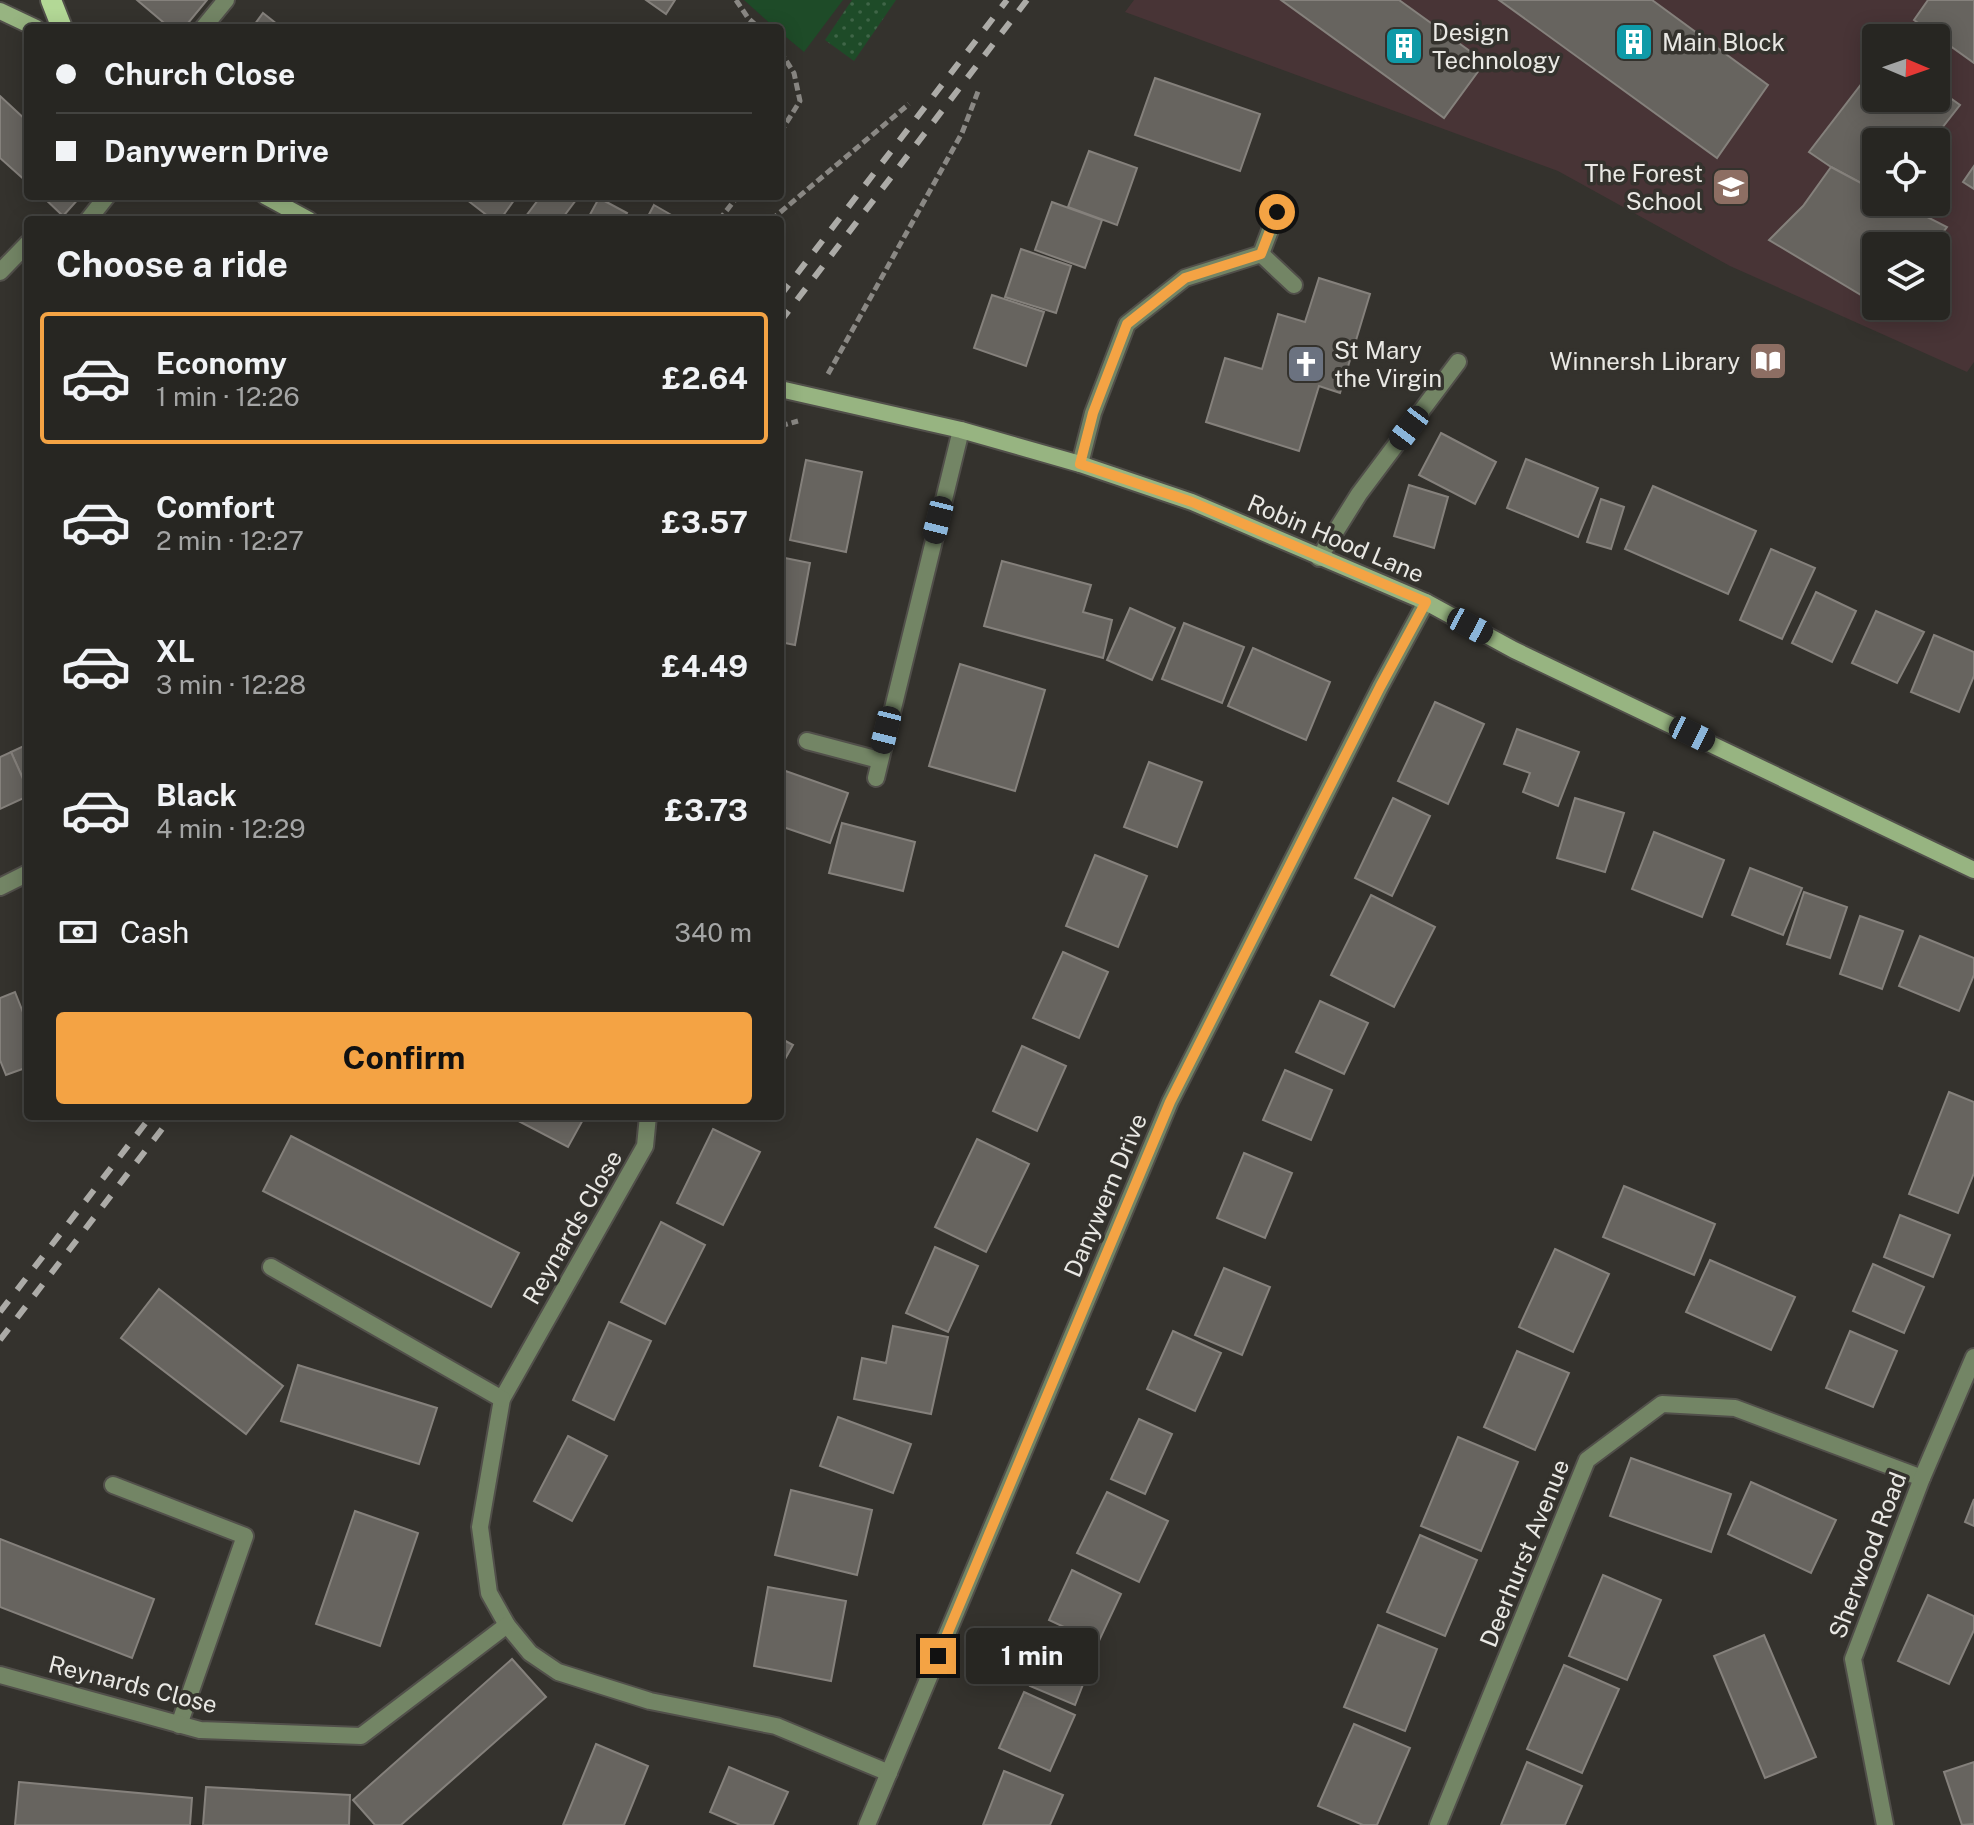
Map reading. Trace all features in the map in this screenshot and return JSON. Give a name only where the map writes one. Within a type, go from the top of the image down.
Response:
[{"type":"main road","points":[[51,0],[60,24]]},
{"type":"main road","points":[[0,11],[28,24]]},
{"type":"main road","points":[[272,200],[302,216]]},
{"type":"main road","name":"Robin Hood Lane","points":[[784,390],[961,430],[1080,464],[1192,502],[1426,602],[1514,650],[1974,870]]},
{"type":"street","points":[[206,24],[226,0]]},
{"type":"street","points":[[91,216],[104,200]]},
{"type":"street","points":[[1261,254],[1277,212]]},
{"type":"street","points":[[0,272],[24,247]]},
{"type":"street","points":[[1261,254],[1294,285]]},
{"type":"street","points":[[1080,464],[1093,413],[1127,324],[1185,278],[1261,254]]},
{"type":"street","points":[[1319,558],[1359,494],[1458,362]]},
{"type":"street","points":[[876,778],[961,430]]},
{"type":"street","name":"Danywern Drive","points":[[867,1825],[1170,1102],[1426,602]]},
{"type":"street","points":[[807,741],[879,760]]},
{"type":"street","points":[[0,887],[24,875]]},
{"type":"street","name":"Reynards Close","points":[[648,1120],[645,1146],[502,1399],[480,1527],[489,1593],[507,1625],[530,1653],[558,1672],[650,1701],[776,1726],[889,1773]]},
{"type":"street","points":[[271,1267],[502,1399]]},
{"type":"street","name":"Sherwood Road","points":[[1885,1825],[1853,1659],[1922,1478],[1974,1357]]},
{"type":"street","name":"Deerhurst Avenue","points":[[1438,1825],[1587,1460],[1662,1404],[1735,1408],[1922,1478]]},
{"type":"street","points":[[113,1485],[245,1536],[179,1725]]},
{"type":"street","name":"Reynards Close","points":[[0,1675],[200,1730],[361,1736],[507,1625]]},
{"type":"path","points":[[736,0],[755,24]]},
{"type":"path","points":[[784,57],[794,73],[800,101],[784,127]]},
{"type":"path","points":[[826,378],[962,133],[979,89]]},
{"type":"path","points":[[776,216],[909,104]]},
{"type":"path","points":[[722,216],[735,200]]},
{"type":"shaded area","name":"The Forest School","points":[[1134,0],[1974,0],[1974,362],[1967,372],[1730,266],[1558,171],[1125,12]]},
{"type":"green space","points":[[744,0],[843,0],[804,52],[784,35],[784,24],[771,24]]},
{"type":"green space","points":[[852,0],[896,0],[854,61],[825,40]]},
{"type":"building","points":[[137,0],[207,0],[187,24],[165,24]]},
{"type":"building","points":[[646,0],[675,0],[666,14]]},
{"type":"building","name":"Design Technology","points":[[1281,0],[1399,0],[1485,62],[1444,118]]},
{"type":"building","name":"Main Block","points":[[1499,0],[1652,0],[1768,85],[1717,158]]},
{"type":"building","points":[[1928,0],[1974,0],[1974,63],[1950,46],[1950,24],[1920,24],[1914,20]]},
{"type":"building","points":[[263,13],[277,24],[255,24]]},
{"type":"building","points":[[1155,78],[1260,114],[1240,171],[1135,135]]},
{"type":"building","points":[[1862,83],[1862,112],[1950,112],[1950,98],[1960,105],[1942,128],[1862,128],[1862,184],[1809,152]]},
{"type":"building","points":[[0,96],[24,118],[24,179],[0,158]]},
{"type":"building","points":[[1089,151],[1137,168],[1117,225],[1068,207]]},
{"type":"building","points":[[1974,166],[1974,189],[1963,182]]},
{"type":"building","points":[[1831,167],[1862,184],[1862,216],[1925,216],[1947,227],[1943,232],[1862,232],[1862,296],[1769,240],[1803,206]]},
{"type":"building","points":[[46,200],[77,200],[63,216]]},
{"type":"building","points":[[467,200],[514,200],[503,216],[488,216]]},
{"type":"building","points":[[538,200],[576,200],[564,216],[526,216]]},
{"type":"building","points":[[598,200],[627,213],[625,216],[589,216]]},
{"type":"building","points":[[1052,202],[1102,220],[1085,268],[1035,250]]},
{"type":"building","points":[[654,205],[673,216],[648,216]]},
{"type":"building","points":[[1021,249],[1071,266],[1056,313],[1005,297]]},
{"type":"building","name":"St Mary the Virgin","points":[[1319,278],[1370,294],[1340,393],[1319,386],[1299,451],[1206,422],[1225,358],[1262,369],[1278,314],[1305,322]]},
{"type":"building","points":[[992,295],[1044,312],[1026,366],[974,348]]},
{"type":"building","points":[[1441,433],[1496,462],[1475,504],[1419,475]]},
{"type":"building","points":[[1526,459],[1598,488],[1578,537],[1507,508]]},
{"type":"building","points":[[806,460],[862,472],[846,552],[790,540]]},
{"type":"building","points":[[1409,485],[1448,497],[1434,548],[1394,536]]},
{"type":"building","points":[[1653,486],[1756,531],[1728,594],[1625,549]]},
{"type":"building","points":[[1601,499],[1624,507],[1611,549],[1587,542]]},
{"type":"building","points":[[1771,549],[1815,568],[1782,639],[1740,620]]},
{"type":"building","points":[[784,558],[810,563],[795,645],[784,643]]},
{"type":"building","points":[[1002,561],[1091,585],[1083,612],[1112,620],[1103,658],[984,626]]},
{"type":"building","points":[[1816,592],[1856,611],[1832,662],[1792,643]]},
{"type":"building","points":[[1130,608],[1175,628],[1152,680],[1107,660]]},
{"type":"building","points":[[1876,611],[1924,632],[1897,683],[1852,663]]},
{"type":"building","points":[[1184,623],[1244,647],[1222,703],[1162,679]]},
{"type":"building","points":[[1934,635],[1974,652],[1974,676],[1959,712],[1911,692]]},
{"type":"building","points":[[1253,648],[1330,682],[1306,740],[1228,706]]},
{"type":"building","points":[[960,664],[1045,690],[1015,791],[929,766]]},
{"type":"building","points":[[1435,702],[1484,724],[1448,804],[1398,781]]},
{"type":"building","points":[[1517,729],[1579,752],[1558,806],[1523,792],[1530,773],[1504,764]]},
{"type":"building","points":[[24,746],[24,781],[11,752]]},
{"type":"building","points":[[11,752],[24,781],[24,798],[0,809],[0,757]]},
{"type":"building","points":[[1149,762],[1202,782],[1177,847],[1124,827]]},
{"type":"building","points":[[784,770],[848,793],[830,843],[784,827]]},
{"type":"building","points":[[1393,798],[1430,816],[1392,896],[1355,878]]},
{"type":"building","points":[[1575,798],[1624,813],[1605,872],[1557,858]]},
{"type":"building","points":[[842,823],[915,842],[903,891],[829,873]]},
{"type":"building","points":[[1654,832],[1724,860],[1702,917],[1632,889]]},
{"type":"building","points":[[1095,855],[1147,876],[1118,947],[1066,926]]},
{"type":"building","points":[[1750,868],[1802,888],[1783,935],[1732,915]]},
{"type":"building","points":[[1804,892],[1847,907],[1830,958],[1787,944]]},
{"type":"building","points":[[1371,895],[1435,927],[1394,1007],[1331,975]]},
{"type":"building","points":[[1860,916],[1903,931],[1882,989],[1840,974]]},
{"type":"building","points":[[1920,936],[1974,958],[1974,975],[1959,1011],[1899,986]]},
{"type":"building","points":[[1063,952],[1108,972],[1079,1038],[1033,1018]]},
{"type":"building","points":[[15,992],[24,1015],[24,1068],[6,1075],[0,1060],[0,998]]},
{"type":"building","points":[[1320,1001],[1368,1023],[1344,1074],[1296,1052]]},
{"type":"building","points":[[784,1040],[793,1045],[784,1061]]},
{"type":"building","points":[[1022,1046],[1066,1066],[1037,1131],[993,1111]]},
{"type":"building","points":[[1285,1070],[1332,1090],[1311,1140],[1263,1120]]},
{"type":"building","points":[[1949,1092],[1974,1102],[1974,1173],[1958,1213],[1909,1194]]},
{"type":"building","points":[[517,1120],[583,1120],[568,1147]]},
{"type":"building","points":[[713,1129],[760,1152],[723,1225],[677,1203]]},
{"type":"building","points":[[291,1136],[519,1253],[491,1307],[263,1191]]},
{"type":"building","points":[[977,1139],[1029,1164],[986,1252],[935,1227]]},
{"type":"building","points":[[1244,1153],[1292,1173],[1265,1238],[1217,1218]]},
{"type":"building","points":[[1624,1186],[1715,1224],[1694,1275],[1603,1237]]},
{"type":"building","points":[[1900,1215],[1950,1235],[1933,1277],[1884,1257]]},
{"type":"building","points":[[661,1222],[705,1245],[665,1324],[621,1302]]},
{"type":"building","points":[[935,1247],[978,1266],[948,1332],[906,1313]]},
{"type":"building","points":[[1555,1249],[1609,1274],[1573,1352],[1519,1327]]},
{"type":"building","points":[[1710,1260],[1795,1297],[1771,1350],[1686,1312]]},
{"type":"building","points":[[1873,1264],[1924,1287],[1904,1333],[1853,1311]]},
{"type":"building","points":[[1224,1268],[1270,1287],[1242,1355],[1195,1335]]},
{"type":"building","points":[[159,1289],[283,1386],[246,1434],[121,1338]]},
{"type":"building","points":[[609,1322],[651,1341],[614,1420],[573,1400]]},
{"type":"building","points":[[893,1326],[948,1337],[931,1414],[854,1399],[862,1358],[886,1363]]},
{"type":"building","points":[[1173,1331],[1221,1353],[1195,1411],[1147,1389]]},
{"type":"building","points":[[1850,1331],[1897,1351],[1873,1407],[1826,1388]]},
{"type":"building","points":[[1517,1351],[1569,1373],[1535,1450],[1484,1427]]},
{"type":"building","points":[[298,1365],[437,1408],[419,1464],[281,1421]]},
{"type":"building","points":[[838,1417],[911,1444],[893,1493],[820,1466]]},
{"type":"building","points":[[1139,1419],[1172,1434],[1145,1494],[1111,1479]]},
{"type":"building","points":[[568,1436],[607,1456],[572,1521],[534,1501]]},
{"type":"building","points":[[1458,1437],[1518,1462],[1481,1551],[1421,1526]]},
{"type":"building","points":[[1631,1458],[1731,1494],[1711,1552],[1610,1516]]},
{"type":"building","points":[[1751,1482],[1836,1520],[1811,1573],[1728,1534]]},
{"type":"building","points":[[791,1490],[872,1510],[857,1575],[775,1555]]},
{"type":"building","points":[[1107,1492],[1168,1521],[1139,1582],[1077,1553]]},
{"type":"building","points":[[1974,1499],[1974,1526],[1965,1522]]},
{"type":"building","points":[[355,1511],[418,1533],[380,1646],[316,1624]]},
{"type":"building","points":[[1420,1535],[1477,1560],[1445,1636],[1387,1612]]},
{"type":"building","points":[[0,1539],[154,1599],[132,1658],[0,1607]]},
{"type":"building","points":[[1072,1570],[1121,1594],[1098,1643],[1049,1620]]},
{"type":"building","points":[[1603,1575],[1661,1600],[1627,1680],[1569,1656]]},
{"type":"building","points":[[768,1587],[846,1601],[831,1681],[754,1666]]},
{"type":"building","points":[[1928,1595],[1974,1616],[1974,1630],[1949,1684],[1898,1661]]},
{"type":"building","points":[[1378,1625],[1437,1649],[1405,1731],[1344,1707]]},
{"type":"building","points":[[1052,1633],[1096,1651],[1075,1705],[1030,1686]]},
{"type":"building","points":[[1764,1635],[1816,1757],[1765,1778],[1714,1656]]},
{"type":"building","points":[[512,1659],[546,1697],[401,1825],[375,1825],[353,1800]]},
{"type":"building","points":[[1564,1665],[1619,1689],[1582,1773],[1527,1749]]},
{"type":"building","points":[[1024,1692],[1075,1715],[1050,1771],[999,1748]]},
{"type":"building","points":[[1354,1724],[1410,1748],[1377,1825],[1363,1825],[1318,1806]]},
{"type":"building","points":[[596,1744],[648,1766],[624,1825],[563,1825]]},
{"type":"building","points":[[1527,1762],[1582,1786],[1565,1825],[1501,1825]]},
{"type":"building","points":[[1974,1762],[1974,1824],[1962,1825],[1944,1772]]},
{"type":"building","points":[[729,1767],[788,1792],[773,1825],[740,1825],[710,1812]]},
{"type":"building","points":[[1004,1771],[1063,1795],[1050,1825],[983,1825]]},
{"type":"building","points":[[19,1782],[192,1798],[190,1825],[15,1825]]},
{"type":"building","points":[[206,1787],[350,1795],[349,1825],[203,1825]]},
{"type":"railway","points":[[784,291],[1007,0]]},
{"type":"railway","points":[[784,317],[1027,0]]},
{"type":"railway","points":[[0,1312],[148,1120]]},
{"type":"railway","points":[[0,1340],[169,1120]]},
{"type":"place","name":"Main Block","points":[[1634,42]]},
{"type":"place","name":"Design Technology","points":[[1404,46]]},
{"type":"place","name":"The Forest School","points":[[1731,187]]},
{"type":"place","name":"Winnersh Library","points":[[1768,361]]},
{"type":"place","name":"St Mary the Virgin","points":[[1306,364]]},
{"type":"route","points":[[938,1656],[1170,1102],[1426,602],[1192,502],[1080,464],[1093,413],[1127,324],[1185,278],[1261,254],[1277,212]]}]
